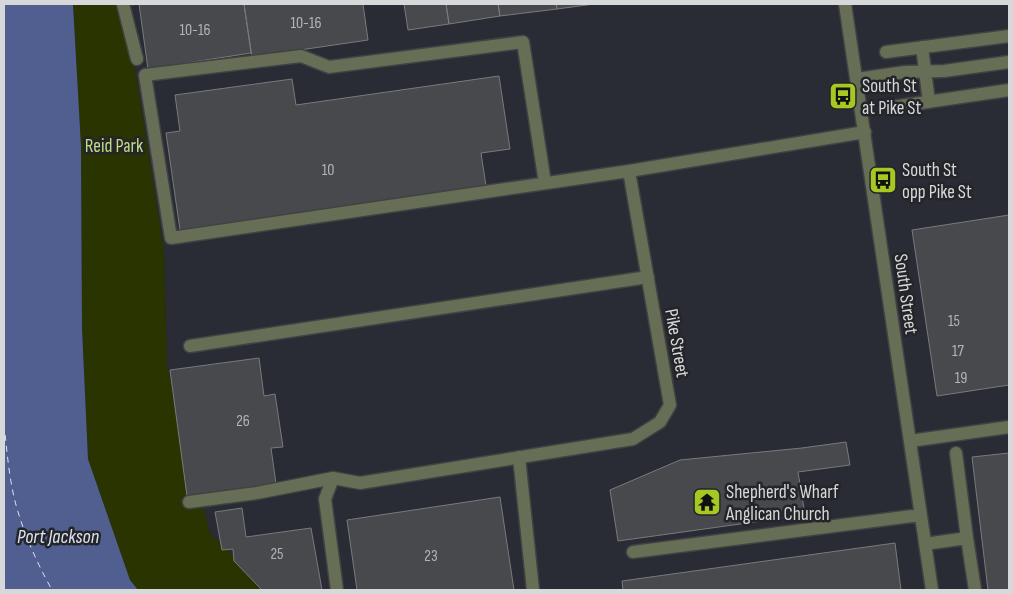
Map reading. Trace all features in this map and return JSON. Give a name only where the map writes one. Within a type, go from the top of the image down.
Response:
[{"type":"street","points":[[123,4],[137,60]]},
{"type":"street","name":"South Street","points":[[845,4],[932,590]]},
{"type":"street","points":[[886,52],[1009,36]]},
{"type":"street","points":[[545,183],[523,42],[329,67],[300,56],[145,75],[170,238],[629,171],[865,132]]},
{"type":"street","points":[[922,47],[929,102]]},
{"type":"street","points":[[857,79],[905,72],[944,71],[1009,62]]},
{"type":"street","points":[[893,107],[1009,90]]},
{"type":"street","name":"Pike Street","points":[[333,478],[360,483],[633,439],[660,422],[670,405],[629,171]]},
{"type":"street","points":[[190,346],[648,277]]},
{"type":"street","points":[[910,441],[1009,426]]},
{"type":"street","points":[[956,453],[975,590]]},
{"type":"street","points":[[519,457],[533,590]]},
{"type":"street","points":[[189,502],[257,493],[333,478]]},
{"type":"street","points":[[333,478],[325,499],[337,590]]},
{"type":"street","points":[[633,552],[920,516]]},
{"type":"street","points":[[925,544],[967,538]]},
{"type":"shaded area","points":[[121,4],[1009,4],[1009,590],[267,590],[210,533],[167,365],[164,251],[136,75]]},
{"type":"green space","name":"Reid Park","points":[[73,4],[121,4],[136,75],[164,251],[167,365],[210,533],[267,590],[138,590],[130,580],[88,459],[82,328],[81,146]]},
{"type":"water","name":"Port Jackson","points":[[4,4],[73,4],[81,146],[82,328],[88,459],[130,580],[138,590],[4,590]]},
{"type":"building","points":[[139,4],[244,4],[251,53],[148,69]]},
{"type":"building","points":[[244,4],[363,4],[368,40],[252,57]]},
{"type":"building","points":[[404,4],[446,4],[449,24],[408,30]]},
{"type":"building","points":[[446,4],[498,4],[500,16],[449,24]]},
{"type":"building","points":[[498,4],[556,4],[557,9],[500,16]]},
{"type":"building","points":[[556,4],[594,4],[557,9]]},
{"type":"building","points":[[499,76],[510,149],[481,153],[486,186],[180,230],[166,133],[180,131],[175,95],[292,79],[296,105]]},
{"type":"building","points":[[1009,215],[1009,385],[937,396],[912,230]]},
{"type":"building","points":[[259,358],[264,396],[275,394],[283,447],[271,448],[276,484],[187,496],[170,370]]},
{"type":"building","name":"Shepherd's Wharf Anglican Church","points":[[846,442],[850,465],[798,472],[805,515],[618,541],[610,490],[680,460]]},
{"type":"building","points":[[1009,453],[1009,590],[988,590],[972,457]]},
{"type":"building","points":[[500,497],[514,590],[357,590],[347,520]]},
{"type":"building","points":[[242,508],[246,537],[311,528],[322,590],[262,590],[234,561],[233,549],[222,550],[215,512]]},
{"type":"building","points":[[895,543],[901,590],[623,590],[622,581]]},
{"type":"ferry route","points":[[4,424],[10,475],[16,505],[31,548],[52,590]]},
{"type":"place","name":"South St at Pike St","points":[[843,96]]},
{"type":"place","name":"South St opp Pike St","points":[[883,180]]},
{"type":"place","name":"Shepherd's Wharf Anglican Church","points":[[707,502]]}]
